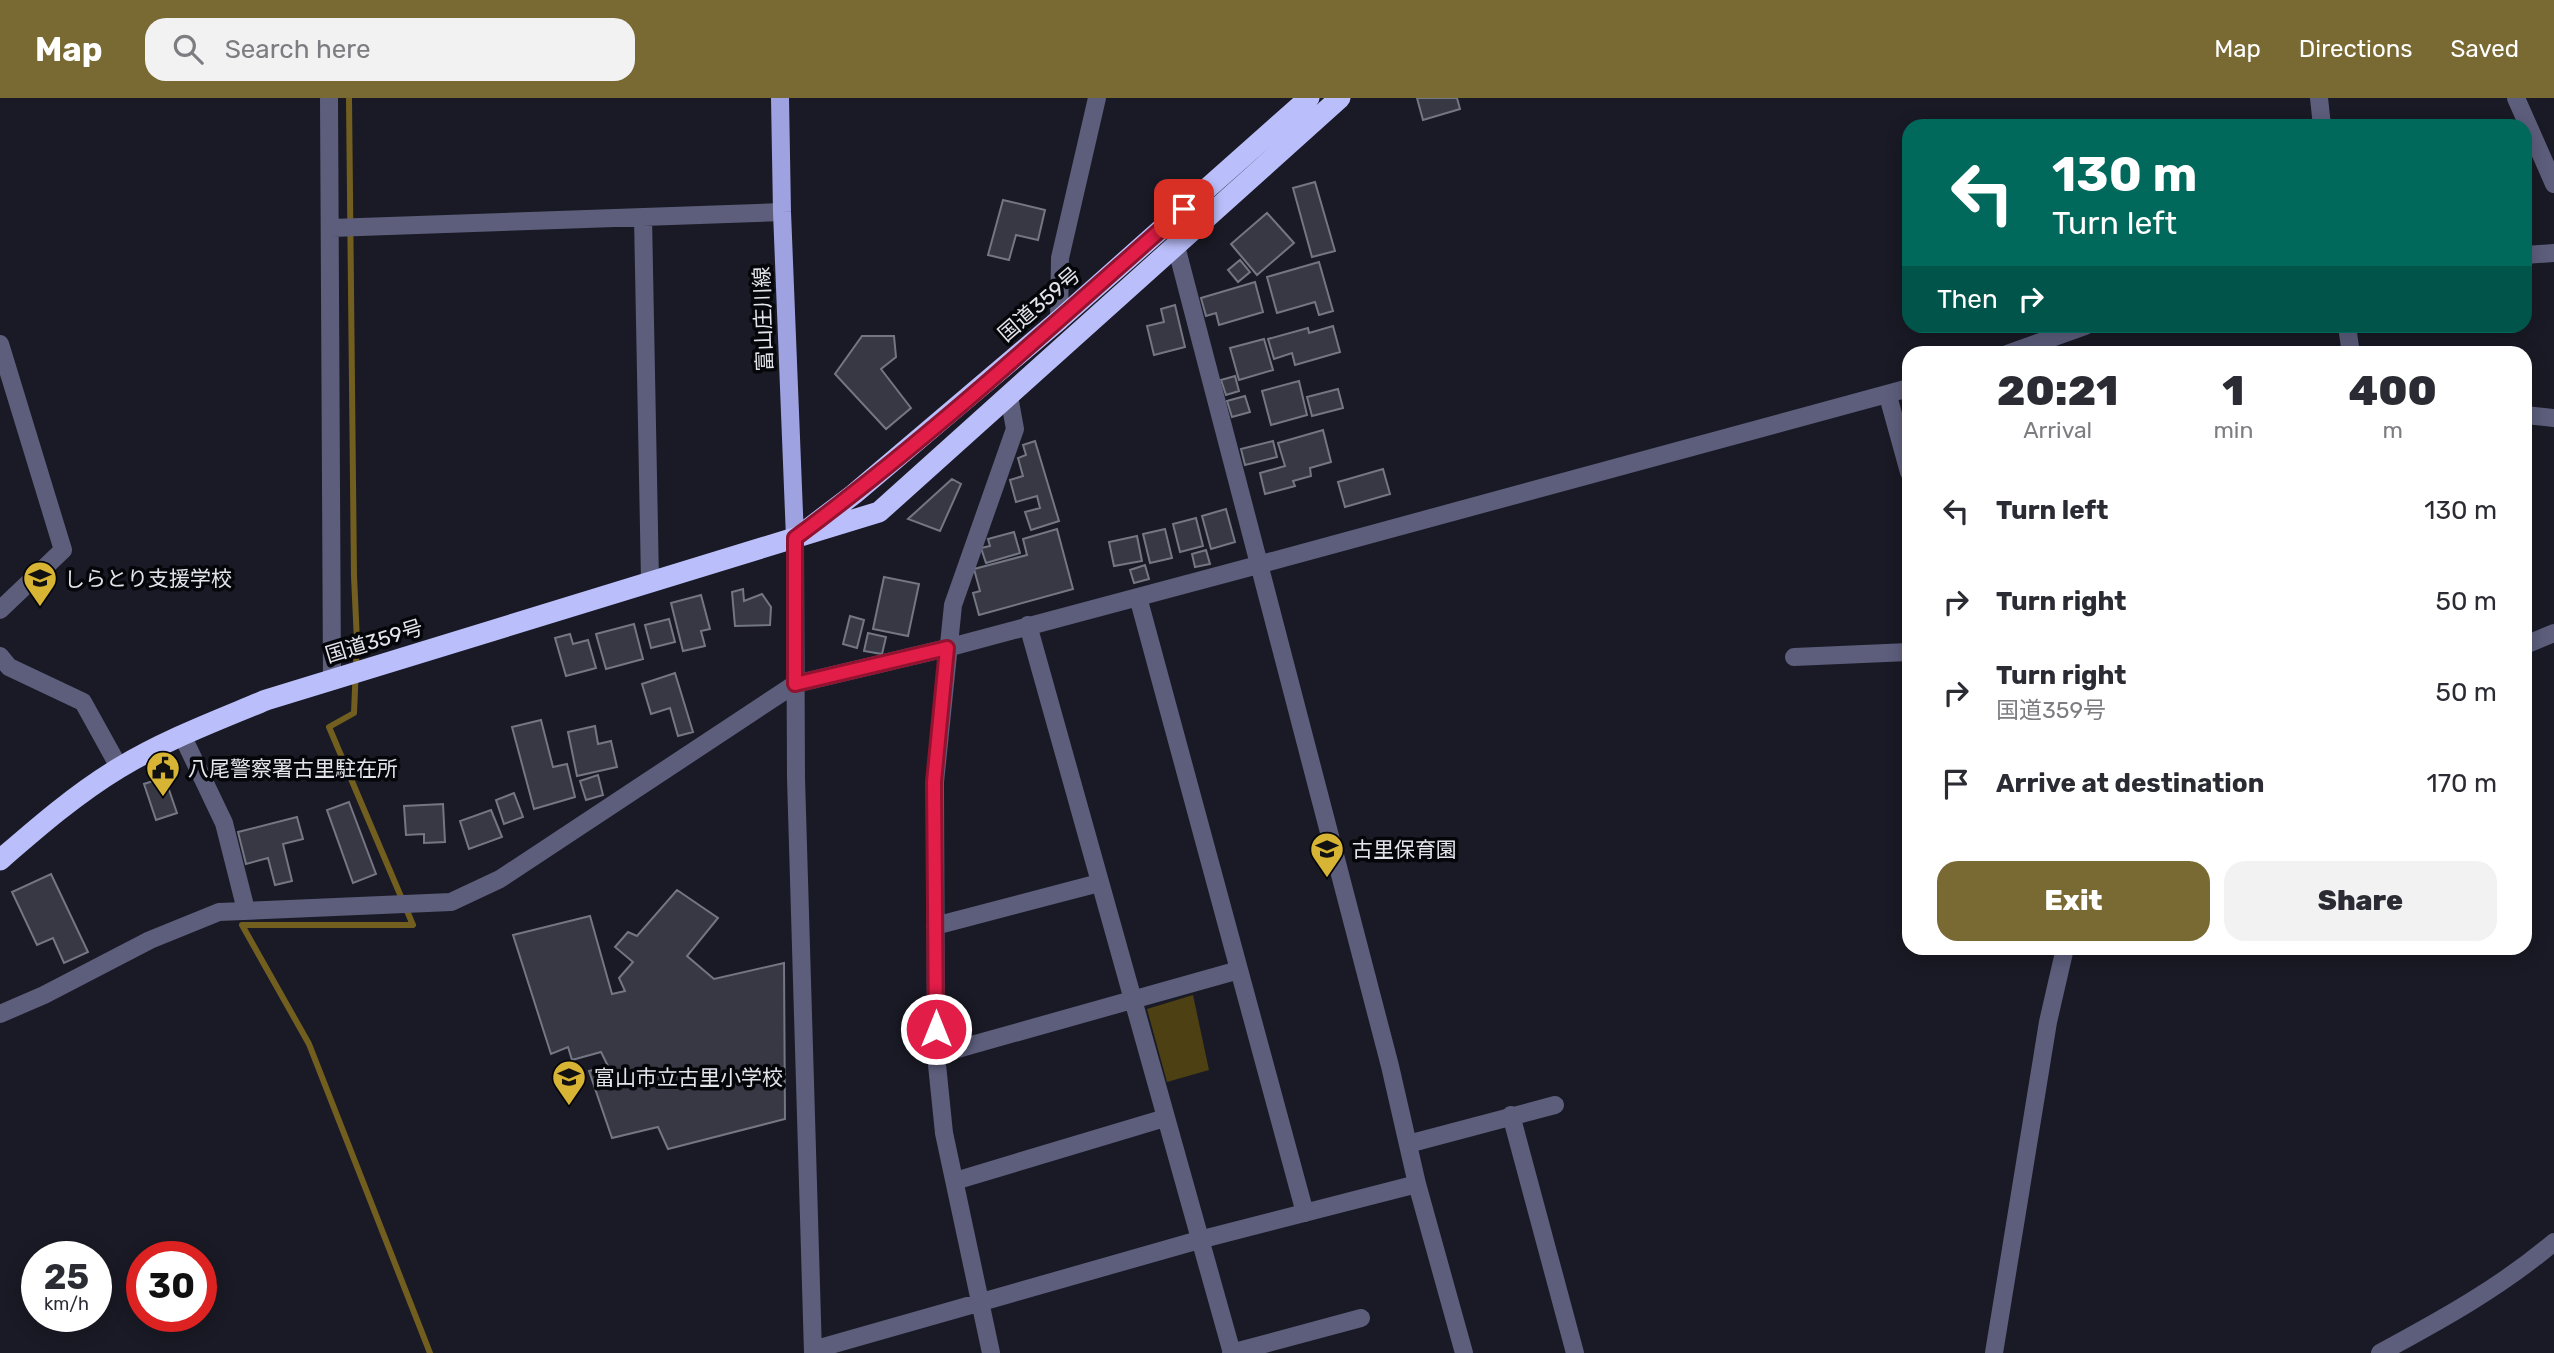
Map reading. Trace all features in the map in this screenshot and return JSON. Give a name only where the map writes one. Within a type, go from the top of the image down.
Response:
[{"type":"highway","name":"国道359号","points":[[795,538],[854,494],[1059,320],[1309,98]]},
{"type":"highway","name":"国道359号","points":[[0,860],[62,806],[119,768],[182,735],[265,700],[879,512],[1340,98]]},
{"type":"main road","name":"富山庄川線","points":[[780,98],[795,538]]},
{"type":"street","points":[[330,98],[332,680]]},
{"type":"street","points":[[1059,320],[1060,258],[1097,98]]},
{"type":"street","points":[[2319,98],[2321,119]]},
{"type":"street","points":[[2516,98],[2525,119]]},
{"type":"street","points":[[2532,134],[2554,184]]},
{"type":"street","points":[[332,228],[782,212]]},
{"type":"street","points":[[643,217],[650,582]]},
{"type":"street","points":[[1176,246],[1386,1053],[1417,1184],[1464,1353]]},
{"type":"street","points":[[2532,255],[2554,253]]},
{"type":"street","points":[[2029,346],[2066,333]]},
{"type":"street","points":[[0,344],[63,550],[0,610]]},
{"type":"street","points":[[0,1014],[44,995],[150,940],[219,912],[451,902],[500,879],[795,684],[947,648],[1902,391]]},
{"type":"street","points":[[992,1353],[944,1133],[936,1055],[934,782],[953,605],[1015,429],[1009,396]]},
{"type":"street","points":[[1888,396],[1902,447]]},
{"type":"street","points":[[2532,416],[2554,418]]},
{"type":"street","points":[[795,538],[795,684],[813,1351],[981,1300],[1417,1184]]},
{"type":"street","points":[[1138,597],[1305,1213]]},
{"type":"street","points":[[1028,625],[1231,1353],[1361,1318]]},
{"type":"street","points":[[2532,642],[2554,633]]},
{"type":"street","points":[[1794,657],[1902,652]]},
{"type":"street","points":[[0,656],[9,667],[83,702],[119,768]]},
{"type":"street","points":[[182,735],[224,823],[246,910]]},
{"type":"street","points":[[935,926],[1100,883]]},
{"type":"street","points":[[1994,1353],[2048,1022],[2063,955]]},
{"type":"street","points":[[936,1055],[1239,970]]},
{"type":"street","points":[[1408,1144],[1555,1104]]},
{"type":"street","points":[[1511,1115],[1575,1353]]},
{"type":"street","points":[[955,1181],[1165,1118]]},
{"type":"street","points":[[2380,1353],[2481,1296],[2523,1268],[2554,1242]]},
{"type":"shaded area","points":[[1193,995],[1209,1070],[1167,1082],[1147,1009]]},
{"type":"building","points":[[1417,98],[1457,98],[1460,109],[1423,120]]},
{"type":"building","points":[[1315,182],[1335,251],[1312,257],[1293,188]]},
{"type":"building","points":[[1003,200],[1045,210],[1038,240],[1016,235],[1009,260],[988,255]]},
{"type":"building","points":[[1267,213],[1294,243],[1257,275],[1231,244]]},
{"type":"building","points":[[1240,260],[1250,272],[1238,282],[1228,270]]},
{"type":"building","points":[[1319,262],[1333,311],[1319,315],[1315,302],[1277,313],[1267,277]]},
{"type":"building","points":[[1255,282],[1263,312],[1219,325],[1216,313],[1206,316],[1201,298]]},
{"type":"building","points":[[1175,305],[1185,347],[1154,355],[1147,326],[1164,322],[1161,309]]},
{"type":"building","points":[[1333,326],[1340,352],[1295,365],[1292,353],[1274,359],[1268,339],[1308,328],[1309,333]]},
{"type":"building","points":[[862,336],[894,336],[896,357],[881,369],[911,408],[886,429],[835,374]]},
{"type":"building","points":[[1264,339],[1273,370],[1239,380],[1230,348]]},
{"type":"building","points":[[1235,376],[1239,391],[1226,395],[1221,380]]},
{"type":"building","points":[[1299,381],[1307,415],[1271,425],[1262,391]]},
{"type":"building","points":[[1338,389],[1343,408],[1312,416],[1307,397]]},
{"type":"building","points":[[1245,396],[1250,412],[1232,417],[1227,401]]},
{"type":"building","points":[[1323,430],[1331,462],[1310,468],[1311,476],[1293,481],[1295,486],[1265,494],[1260,473],[1285,466],[1278,443]]},
{"type":"building","points":[[1035,441],[1059,521],[1031,530],[1025,512],[1040,508],[1037,496],[1016,502],[1010,480],[1023,476],[1018,458],[1026,455],[1023,445]]},
{"type":"building","points":[[1273,441],[1277,457],[1245,465],[1241,449]]},
{"type":"building","points":[[1383,469],[1390,494],[1345,507],[1338,482]]},
{"type":"building","points":[[952,479],[961,484],[940,531],[908,519]]},
{"type":"building","points":[[1226,509],[1235,542],[1211,549],[1202,516]]},
{"type":"building","points":[[1196,518],[1203,546],[1180,552],[1173,524]]},
{"type":"building","points":[[1057,529],[1073,589],[979,615],[973,593],[980,591],[974,569],[1027,555],[1023,539]]},
{"type":"building","points":[[1165,529],[1172,558],[1150,563],[1143,534]]},
{"type":"building","points":[[1014,532],[1020,553],[986,563],[981,548],[990,546],[988,539]]},
{"type":"building","points":[[1137,536],[1142,561],[1114,566],[1109,542]]},
{"type":"building","points":[[1206,550],[1210,564],[1195,567],[1192,554]]},
{"type":"building","points":[[1145,565],[1149,579],[1134,583],[1130,570]]},
{"type":"building","points":[[884,577],[919,584],[908,636],[873,629]]},
{"type":"building","points":[[743,589],[744,601],[762,594],[771,607],[770,625],[735,626],[732,592]]},
{"type":"building","points":[[701,595],[710,629],[701,631],[705,646],[683,651],[671,603]]},
{"type":"building","points":[[850,616],[864,620],[857,648],[843,644]]},
{"type":"building","points":[[669,619],[675,642],[651,648],[645,625]]},
{"type":"building","points":[[634,624],[643,659],[606,669],[596,634]]},
{"type":"building","points":[[868,633],[886,637],[882,654],[864,651]]},
{"type":"building","points":[[570,634],[573,644],[588,640],[596,668],[566,676],[555,638]]},
{"type":"building","points":[[675,673],[693,732],[678,736],[670,708],[651,714],[642,684]]},
{"type":"building","points":[[541,720],[553,767],[567,764],[575,797],[534,809],[512,727]]},
{"type":"building","points":[[595,726],[598,744],[611,741],[617,767],[577,776],[568,732]]},
{"type":"building","points":[[598,775],[603,795],[586,800],[580,781]]},
{"type":"building","points":[[156,780],[159,787],[167,784],[177,813],[156,820],[144,784]]},
{"type":"building","points":[[514,793],[523,817],[504,824],[496,800]]},
{"type":"building","points":[[349,802],[376,874],[353,883],[327,810]]},
{"type":"building","points":[[443,804],[445,842],[424,843],[424,834],[406,835],[404,806]]},
{"type":"building","points":[[491,810],[502,837],[469,849],[460,821]]},
{"type":"building","points":[[297,817],[303,839],[283,844],[292,881],[275,885],[268,858],[246,864],[238,832]]},
{"type":"building","points":[[51,874],[88,952],[64,963],[53,938],[37,945],[12,892]]},
{"type":"building","points":[[677,890],[718,918],[687,956],[714,979],[784,963],[785,1119],[668,1149],[658,1127],[612,1138],[589,1071],[608,1066],[601,1052],[572,1060],[568,1047],[551,1054],[513,935],[590,916],[612,994],[625,991],[619,978],[633,962],[615,947],[628,932],[637,936]]},
{"type":"waterway","points":[[349,98],[357,642],[354,713],[329,727],[413,925],[242,925],[309,1044],[430,1353]]},
{"type":"place","name":"しらとり支援学校","points":[[40,608]]},
{"type":"place","name":"八尾警察署古里駐在所","points":[[163,798]]},
{"type":"place","name":"古里保育園","points":[[1327,879]]},
{"type":"place","name":"富山市立古里小学校","points":[[569,1107]]},
{"type":"route","points":[[936,1029],[934,782],[947,648],[795,684],[795,538],[854,494],[912,445],[1184,209]]}]
